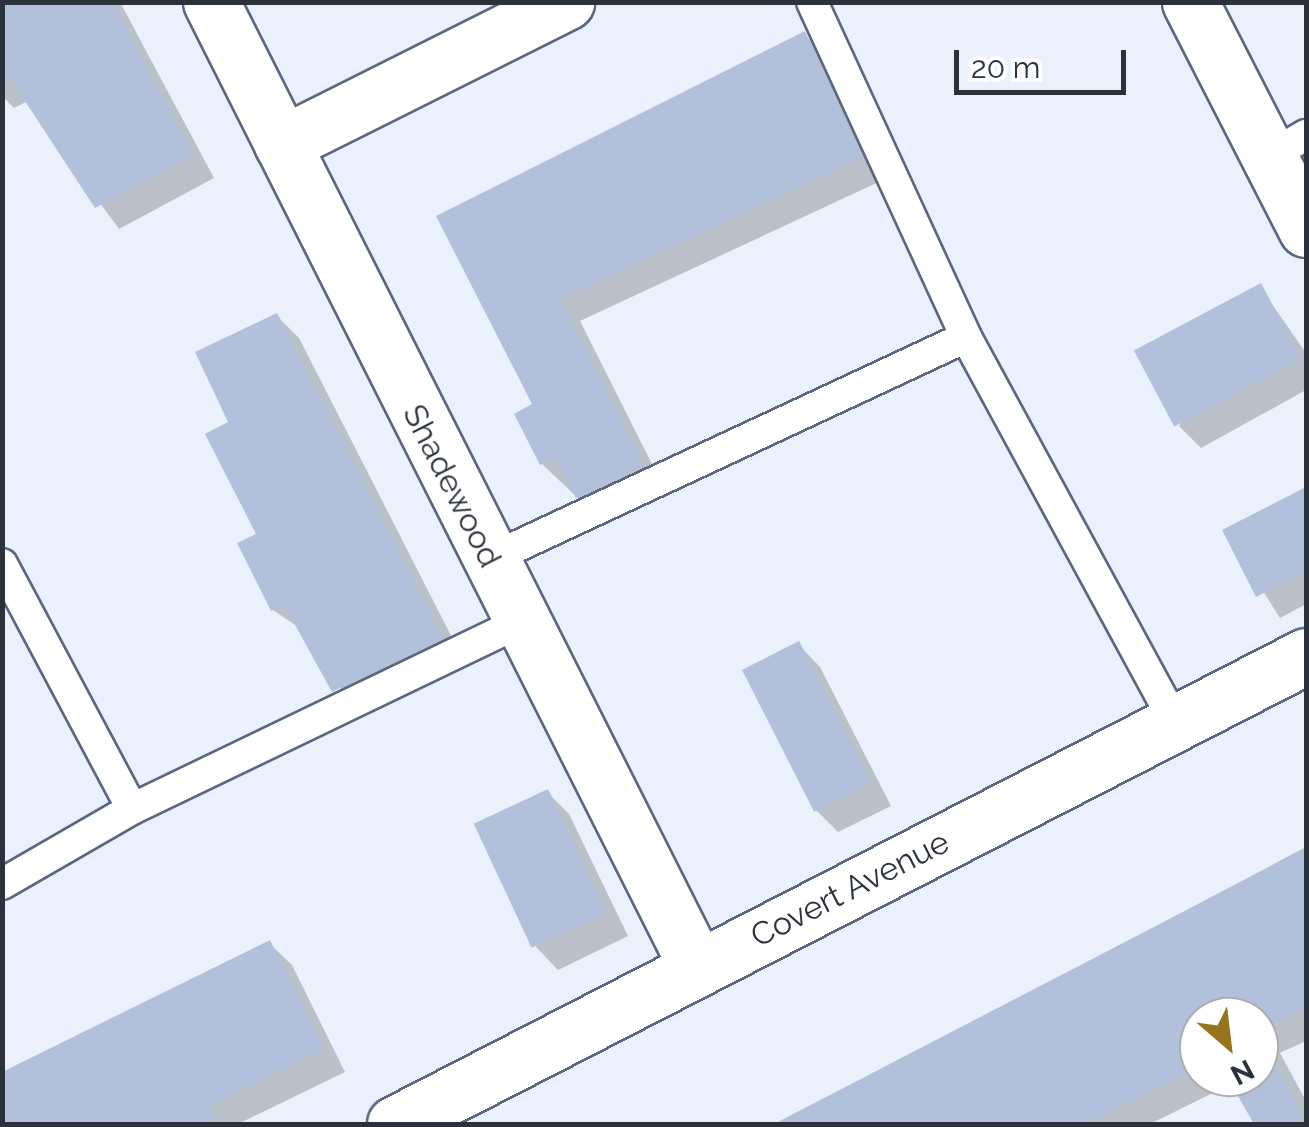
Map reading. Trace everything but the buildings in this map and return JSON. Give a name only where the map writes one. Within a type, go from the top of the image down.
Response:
[{"type":"street","name":"Shadewood","points":[[211,2],[697,967]]},
{"type":"street","points":[[282,144],[566,2]]},
{"type":"street","points":[[1190,2],[1288,145],[1306,229]]},
{"type":"street","name":"Covert Avenue","points":[[395,1124],[1306,656]]},
{"type":"lane","points":[[812,2],[966,336],[1176,723]]},
{"type":"lane","points":[[490,559],[966,336]]},
{"type":"lane","points":[[2,564],[132,808]]},
{"type":"lane","points":[[2,884],[132,808],[522,621]]}]
